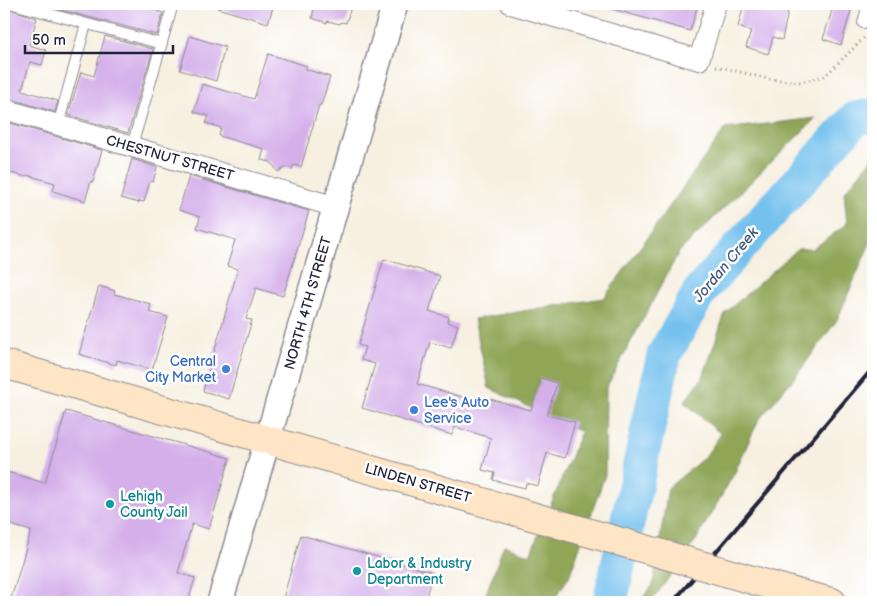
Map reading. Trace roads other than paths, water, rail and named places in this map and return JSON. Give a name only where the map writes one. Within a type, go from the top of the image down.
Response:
[{"type":"main road","name":"LINDEN STREET","points":[[4,364],[832,602]]},
{"type":"street","name":"NORTH 4TH STREET","points":[[220,602],[269,440],[395,4]]},
{"type":"street","points":[[511,4],[563,11],[699,60],[716,4]]},
{"type":"street","name":"CHESTNUT STREET","points":[[4,109],[336,207]]},
{"type":"lane","points":[[13,4],[162,44]]},
{"type":"lane","points":[[132,146],[173,4]]},
{"type":"lane","points":[[863,23],[868,4]]},
{"type":"lane","points":[[58,125],[86,24]]},
{"type":"waterway","name":"Jordan Creek","points":[[610,602],[664,355],[701,290],[855,119],[873,115]]},
{"type":"railway","points":[[673,602],[873,368]]},
{"type":"place","name":"Central City Market","points":[[226,369]]},
{"type":"place","name":"Lee's Auto Service","points":[[414,410]]},
{"type":"place","name":"Lehigh County Jail","points":[[110,504]]},
{"type":"place","name":"Labor & Industry Department","points":[[357,571]]}]
